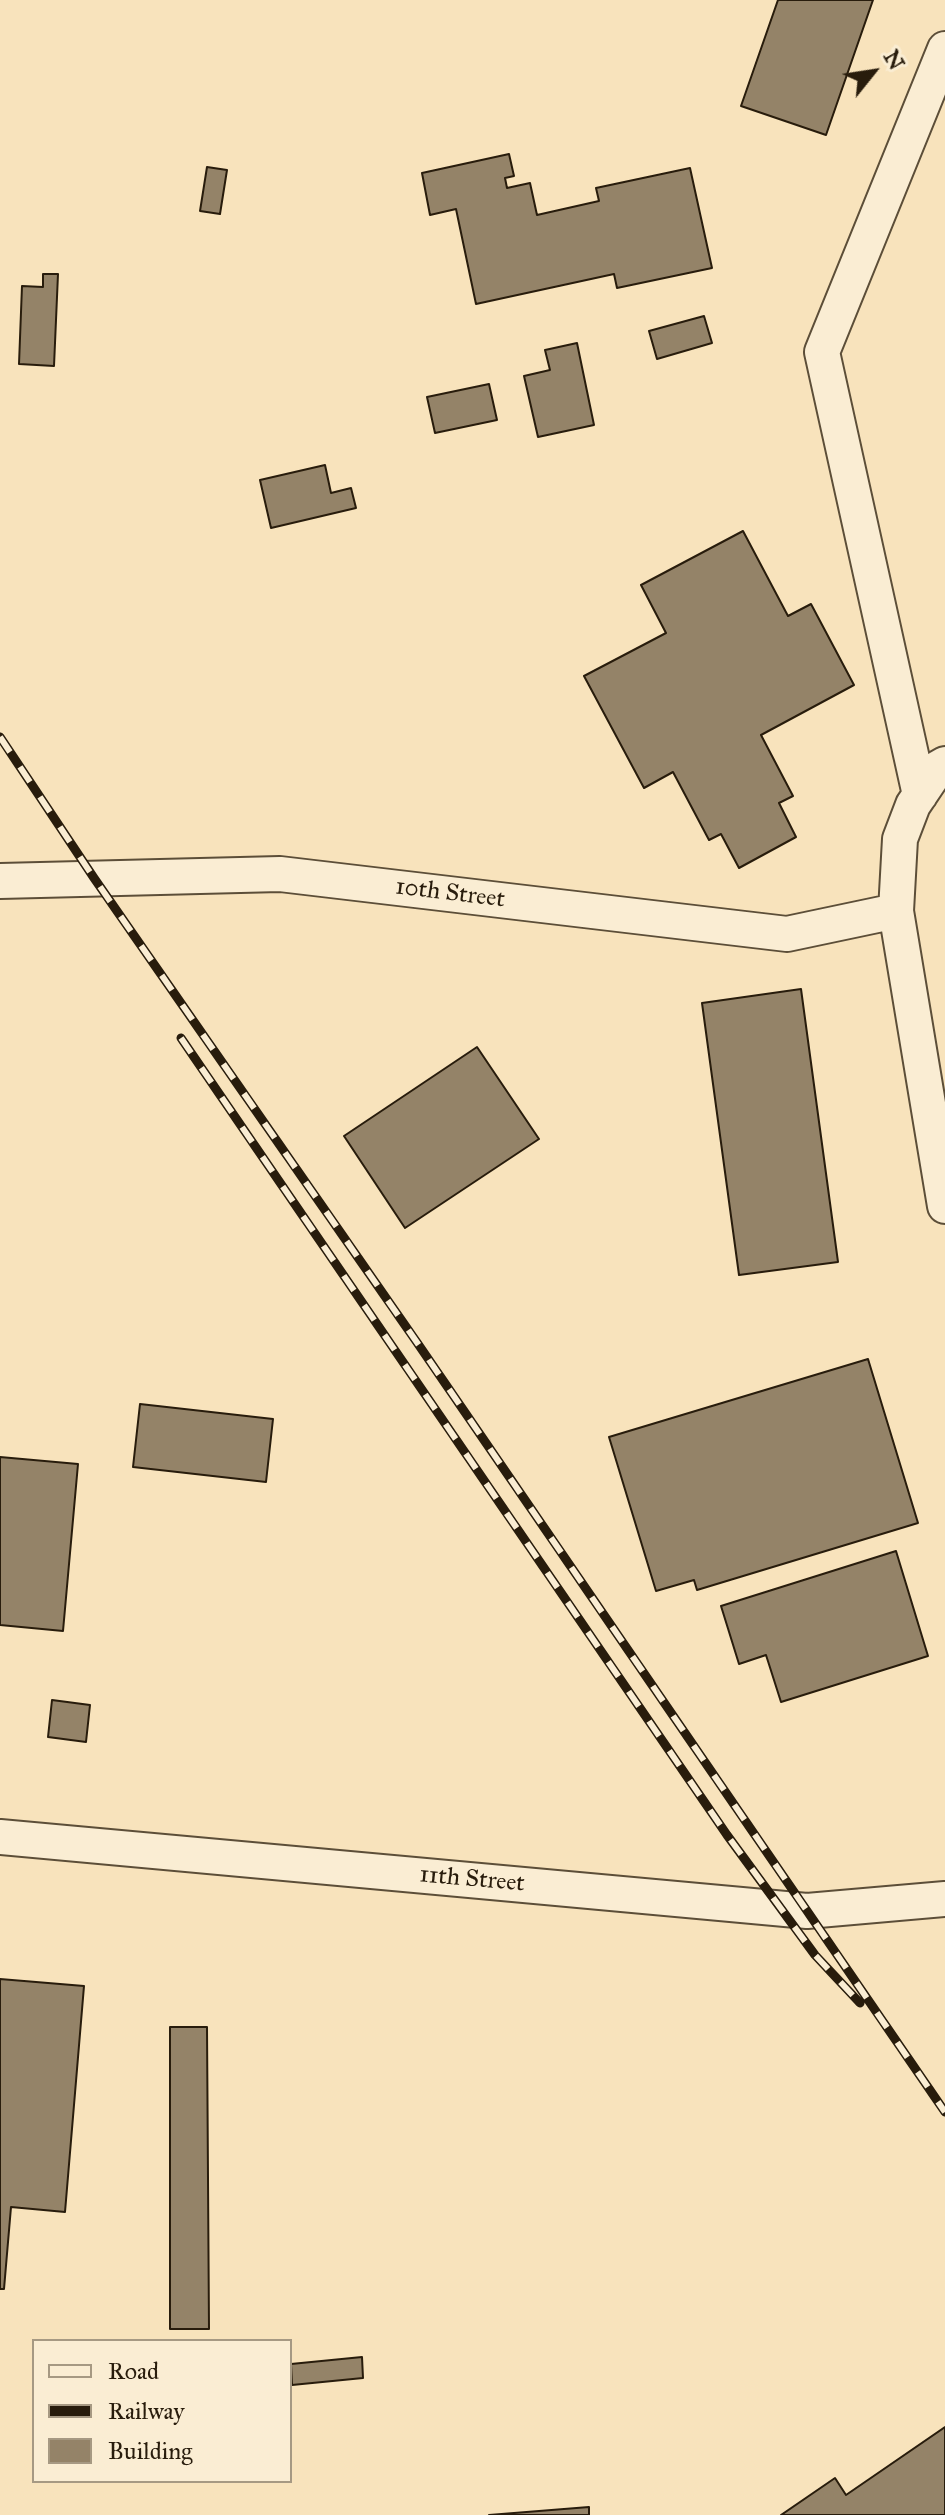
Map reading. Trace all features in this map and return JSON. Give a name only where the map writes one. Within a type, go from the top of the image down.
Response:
[{"type":"street","points":[[920,795],[822,352],[945,49]]},
{"type":"street","points":[[945,764],[938,768],[920,795],[900,839],[896,911],[945,1206]]},
{"type":"street","name":"10th Street","points":[[0,881],[280,874],[787,934],[896,911]]},
{"type":"street","name":"11th Street","points":[[0,1837],[807,1911],[945,1899]]},
{"type":"building","points":[[778,0],[873,0],[826,135],[741,106]]},
{"type":"building","points":[[509,154],[514,176],[505,178],[507,188],[530,183],[537,215],[599,201],[596,188],[690,168],[712,268],[617,288],[614,274],[476,304],[456,209],[430,215],[422,173]]},
{"type":"building","points":[[207,167],[227,170],[220,214],[200,211]]},
{"type":"building","points":[[43,274],[58,274],[54,366],[19,364],[22,286],[43,287]]},
{"type":"building","points":[[704,316],[712,343],[657,359],[649,331]]},
{"type":"building","points":[[577,343],[594,425],[538,437],[524,376],[550,370],[545,350]]},
{"type":"building","points":[[489,384],[497,420],[435,433],[427,397]]},
{"type":"building","points":[[325,465],[331,493],[351,488],[356,508],[271,528],[260,480]]},
{"type":"building","points":[[743,531],[788,616],[811,604],[854,685],[761,735],[793,796],[779,803],[796,837],[739,868],[721,834],[709,840],[673,772],[644,788],[584,676],[666,633],[641,585]]},
{"type":"building","points":[[801,989],[838,1262],[739,1275],[702,1003]]},
{"type":"building","points":[[477,1047],[539,1139],[405,1228],[344,1136]]},
{"type":"building","points":[[868,1359],[918,1523],[697,1590],[694,1580],[656,1591],[609,1437]]},
{"type":"building","points":[[140,1404],[273,1419],[266,1482],[133,1467]]},
{"type":"building","points":[[0,1457],[78,1464],[63,1631],[0,1625]]},
{"type":"building","points":[[896,1551],[928,1656],[781,1702],[766,1655],[739,1664],[721,1606]]},
{"type":"building","points":[[52,1700],[90,1705],[86,1742],[48,1737]]},
{"type":"building","points":[[0,1979],[84,1986],[65,2212],[11,2207],[4,2289],[0,2289]]},
{"type":"building","points":[[170,2027],[207,2027],[209,2329],[170,2329]]},
{"type":"building","points":[[362,2357],[363,2378],[292,2385],[292,2364]]},
{"type":"building","points":[[945,2427],[945,2515],[781,2515],[835,2478],[846,2495]]},
{"type":"building","points":[[589,2507],[589,2515],[489,2515]]},
{"type":"railway","points":[[0,737],[945,2112]]},
{"type":"railway","points":[[181,1038],[727,1835],[815,1955],[860,2003]]}]
